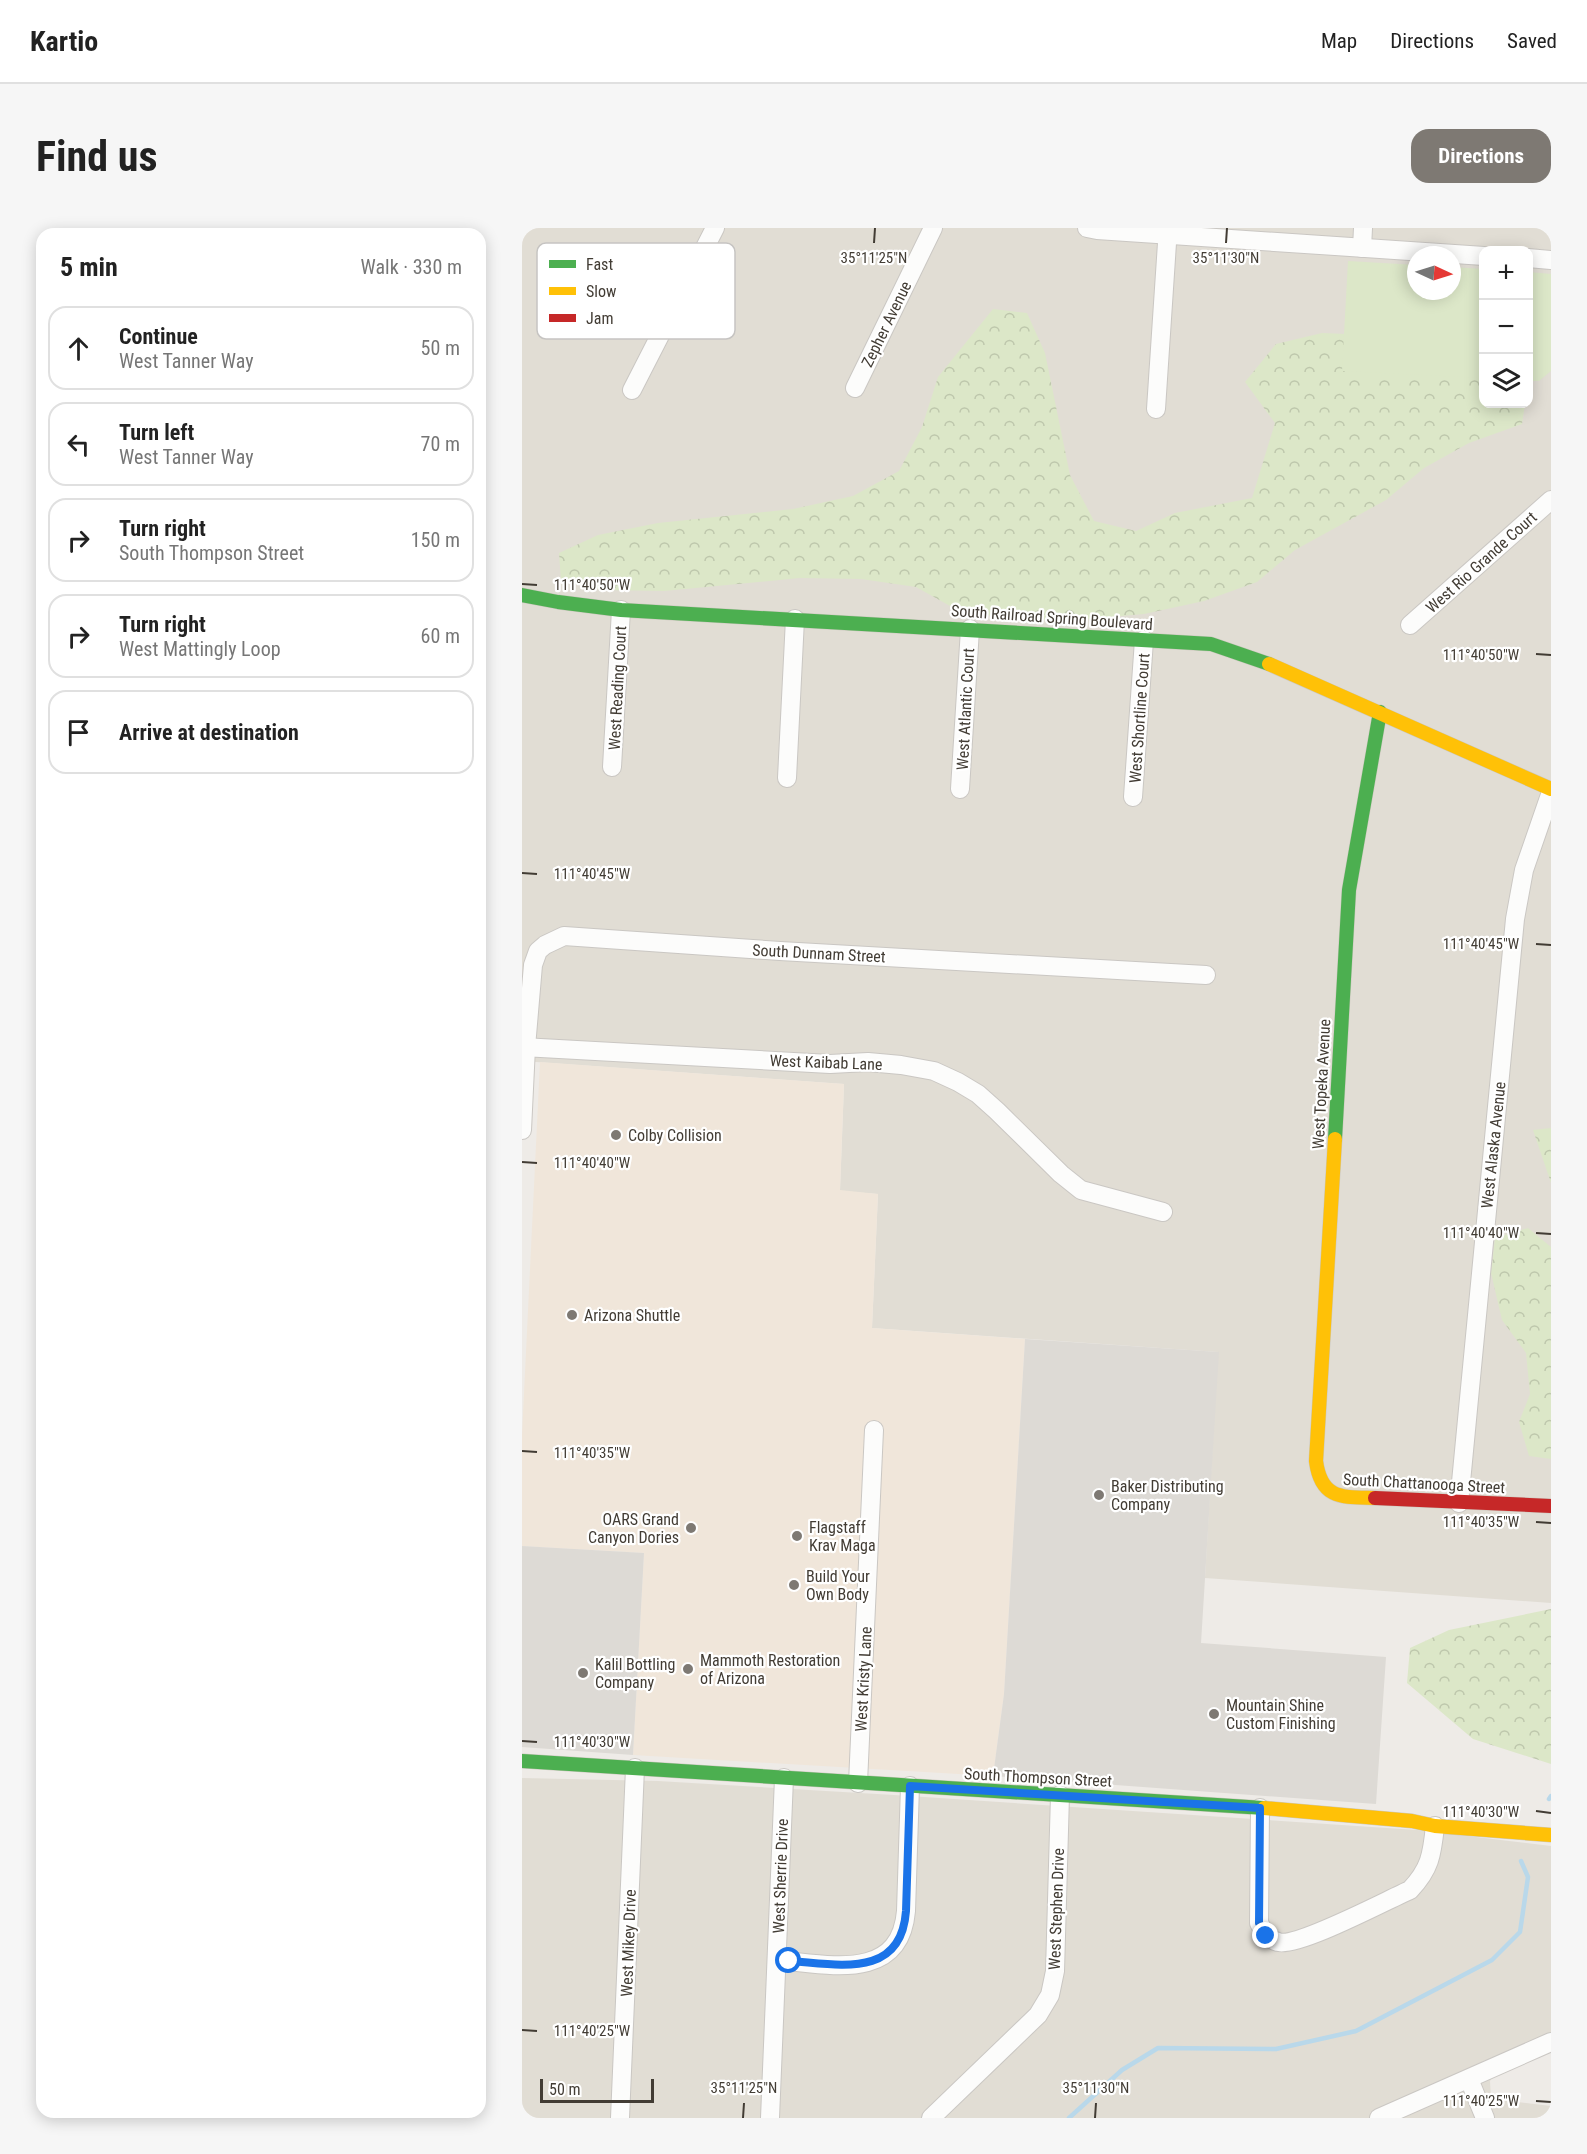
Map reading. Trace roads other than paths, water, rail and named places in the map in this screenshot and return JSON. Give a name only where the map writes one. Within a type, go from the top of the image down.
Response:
[{"type":"street","points":[[707,243],[715,228]]},
{"type":"street","name":"Zepher Avenue","points":[[855,388],[933,228]]},
{"type":"street","points":[[1087,228],[1479,256]]},
{"type":"street","points":[[1362,248],[1363,228]]},
{"type":"street","points":[[1156,409],[1167,232]]},
{"type":"street","points":[[1533,258],[1551,260]]},
{"type":"street","points":[[632,390],[658,339]]},
{"type":"street","name":"West Rio Grande Court","points":[[1410,625],[1551,500]]},
{"type":"street","name":"South Railroad Spring Boulevard","points":[[522,595],[621,610],[1211,644],[1238,651],[1380,712],[1551,791]]},
{"type":"street","name":"West Reading Court","points":[[612,766],[621,610]]},
{"type":"street","points":[[787,778],[795,619]]},
{"type":"street","name":"West Atlantic Court","points":[[960,789],[970,629]]},
{"type":"street","name":"West Shortline Court","points":[[1133,797],[1144,640]]},
{"type":"street","name":"West Topeka Avenue","points":[[1316,1461],[1349,890],[1380,712]]},
{"type":"street","name":"West Alaska Avenue","points":[[1458,1503],[1515,919],[1524,870],[1551,791]]},
{"type":"street","name":"South Dunnam Street","points":[[524,1047],[532,965],[538,951],[564,936],[791,952],[1206,975]]},
{"type":"street","points":[[522,1130],[524,1047]]},
{"type":"street","name":"West Kaibab Lane","points":[[524,1047],[830,1064],[868,1062],[934,1071],[978,1094],[1032,1143],[1061,1174],[1081,1190],[1163,1212]]},
{"type":"street","name":"West Kristy Lane","points":[[858,1783],[874,1430]]},
{"type":"street","name":"South Chattanooga Street","points":[[1316,1461],[1317,1473],[1323,1485],[1331,1493],[1341,1497],[1551,1506]]},
{"type":"street","name":"South Thompson Street","points":[[522,1761],[1260,1808],[1551,1835]]},
{"type":"street","name":"West Mikey Drive","points":[[620,2118],[635,1768]]},
{"type":"street","name":"West Sherrie Drive","points":[[770,2118],[784,1778]]},
{"type":"street","points":[[777,1960],[855,1965],[872,1962],[887,1952],[899,1939],[905,1924],[906,1911],[910,1786]]},
{"type":"street","name":"West Stephen Drive","points":[[931,2118],[1038,2015],[1050,1995],[1055,1971],[1060,1795]]},
{"type":"street","points":[[1260,1808],[1259,1923],[1266,1936],[1279,1943],[1292,1942],[1315,1934],[1410,1890],[1421,1878],[1429,1864],[1435,1826]]},
{"type":"street","points":[[1379,2118],[1551,2042]]},
{"type":"street","points":[[1469,2079],[1485,2118]]},
{"type":"waterway","points":[[1069,2118],[1122,2070],[1158,2048],[1276,2049],[1356,2031],[1492,1960],[1520,1932],[1528,1877],[1521,1861]]},
{"type":"place","name":"Colby Collision","points":[[616,1135]]},
{"type":"place","name":"Arizona Shuttle","points":[[572,1315]]},
{"type":"place","name":"Baker Distributing Company","points":[[1099,1495]]},
{"type":"place","name":"OARS Grand Canyon Dories","points":[[691,1528]]},
{"type":"place","name":"Flagstaff Krav Maga","points":[[797,1536]]},
{"type":"place","name":"Build Your Own Body","points":[[794,1585]]},
{"type":"place","name":"Mammoth Restoration of Arizona","points":[[688,1669]]},
{"type":"place","name":"Kalil Bottling Company","points":[[583,1673]]},
{"type":"place","name":"Mountain Shine Custom Finishing","points":[[1214,1714]]}]
